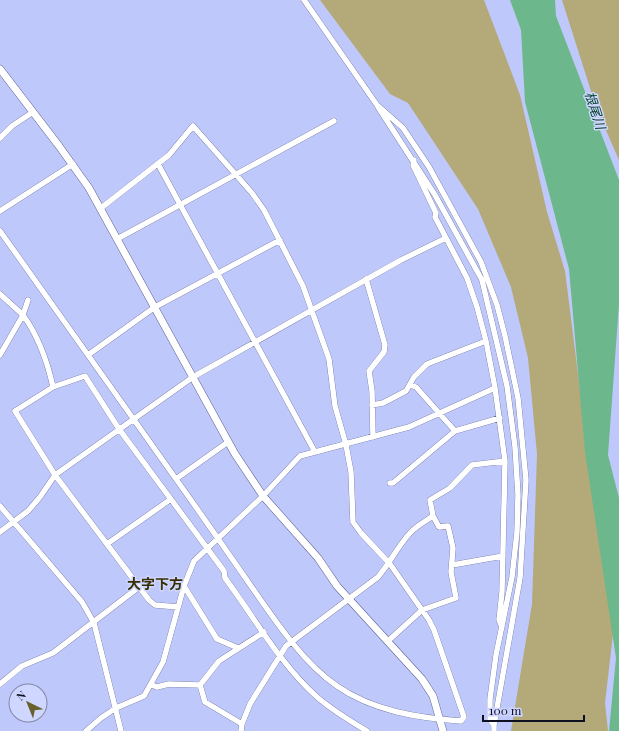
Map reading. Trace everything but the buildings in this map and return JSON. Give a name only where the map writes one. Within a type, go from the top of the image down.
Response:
[{"type":"street","points":[[304,0],[414,160],[482,280],[507,386],[518,495],[517,532],[512,577],[490,699],[490,720],[494,724]]},
{"type":"street","points":[[0,69],[73,164],[101,208],[228,442],[263,496],[318,558],[337,586],[422,679],[433,696],[442,731]]},
{"type":"street","points":[[377,105],[394,118],[416,145],[482,262],[497,305],[512,364],[524,447],[526,480],[524,541],[520,578],[494,731]]},
{"type":"street","points":[[0,138],[12,126],[33,112]]},
{"type":"street","points":[[117,239],[334,121]]},
{"type":"street","points":[[0,231],[277,623],[309,663],[337,686],[386,710],[440,720],[461,721],[464,717],[434,630],[390,564],[361,533],[354,522],[346,445],[335,406],[329,359],[303,286],[264,210],[236,174],[193,126],[168,155],[158,164],[101,208]]},
{"type":"street","points":[[414,160],[413,165],[436,213],[435,217],[467,278],[477,307],[486,341],[495,388],[500,418],[506,481],[502,592],[499,620],[502,627]]},
{"type":"street","points":[[0,211],[73,164]]},
{"type":"street","points":[[158,164],[315,452]]},
{"type":"street","points":[[0,532],[28,511],[40,498],[55,475],[193,377],[312,311],[366,279],[446,238]]},
{"type":"street","points":[[88,355],[155,307],[280,240]]},
{"type":"street","points":[[366,279],[385,345],[384,352],[369,371],[373,437]]},
{"type":"street","points":[[0,294],[23,315],[31,325],[46,358],[53,387]]},
{"type":"street","points":[[0,354],[23,315],[28,300]]},
{"type":"street","points":[[372,405],[383,404],[406,391],[420,369],[427,364],[486,341]]},
{"type":"street","points":[[178,607],[156,605],[149,600],[55,475],[15,411],[53,387],[85,376],[119,429],[224,571],[226,578],[279,656],[316,696],[339,714],[367,731]]},
{"type":"street","points":[[410,385],[416,387],[454,430]]},
{"type":"street","points":[[86,731],[116,708],[144,696],[152,685],[163,662],[184,586],[194,561],[263,496],[300,456],[346,445],[409,426],[495,388]]},
{"type":"street","points":[[390,483],[393,483],[454,430],[500,418]]},
{"type":"street","points":[[176,479],[228,442]]},
{"type":"street","points":[[388,641],[422,610],[456,598],[452,564],[453,548],[448,526],[439,527],[433,516],[430,500],[450,488],[472,464],[505,461]]},
{"type":"street","points":[[107,544],[171,499]]},
{"type":"street","points":[[0,506],[12,522],[82,602],[94,623],[121,731]]},
{"type":"street","points":[[200,685],[205,702],[242,729],[250,704],[286,646],[378,576],[390,564],[399,547],[411,532],[433,516]]},
{"type":"street","points":[[452,564],[503,556]]},
{"type":"street","points":[[184,586],[217,639],[238,648]]},
{"type":"street","points":[[0,684],[22,666],[53,653],[139,587]]},
{"type":"street","points":[[200,685],[219,661],[264,632]]},
{"type":"street","points":[[152,685],[157,687],[169,684],[200,685]]},
{"type":"shaded area","points":[[320,0],[484,0],[520,95],[547,212],[565,271],[587,445],[616,608],[605,703],[608,731],[511,731],[532,604],[537,454],[528,358],[511,287],[478,209],[408,103],[390,94]]},
{"type":"shaded area","points":[[510,0],[555,0],[556,16],[619,180],[619,304],[608,455],[619,498],[619,731],[609,731],[616,658],[585,452],[569,269],[525,102],[521,30]]},
{"type":"shaded area","points":[[562,0],[619,0],[619,160],[597,110]]},
{"type":"district","name":"大字下方","points":[[155,583]]},
{"type":"water label","name":"根尾川","points":[[596,110]]}]
